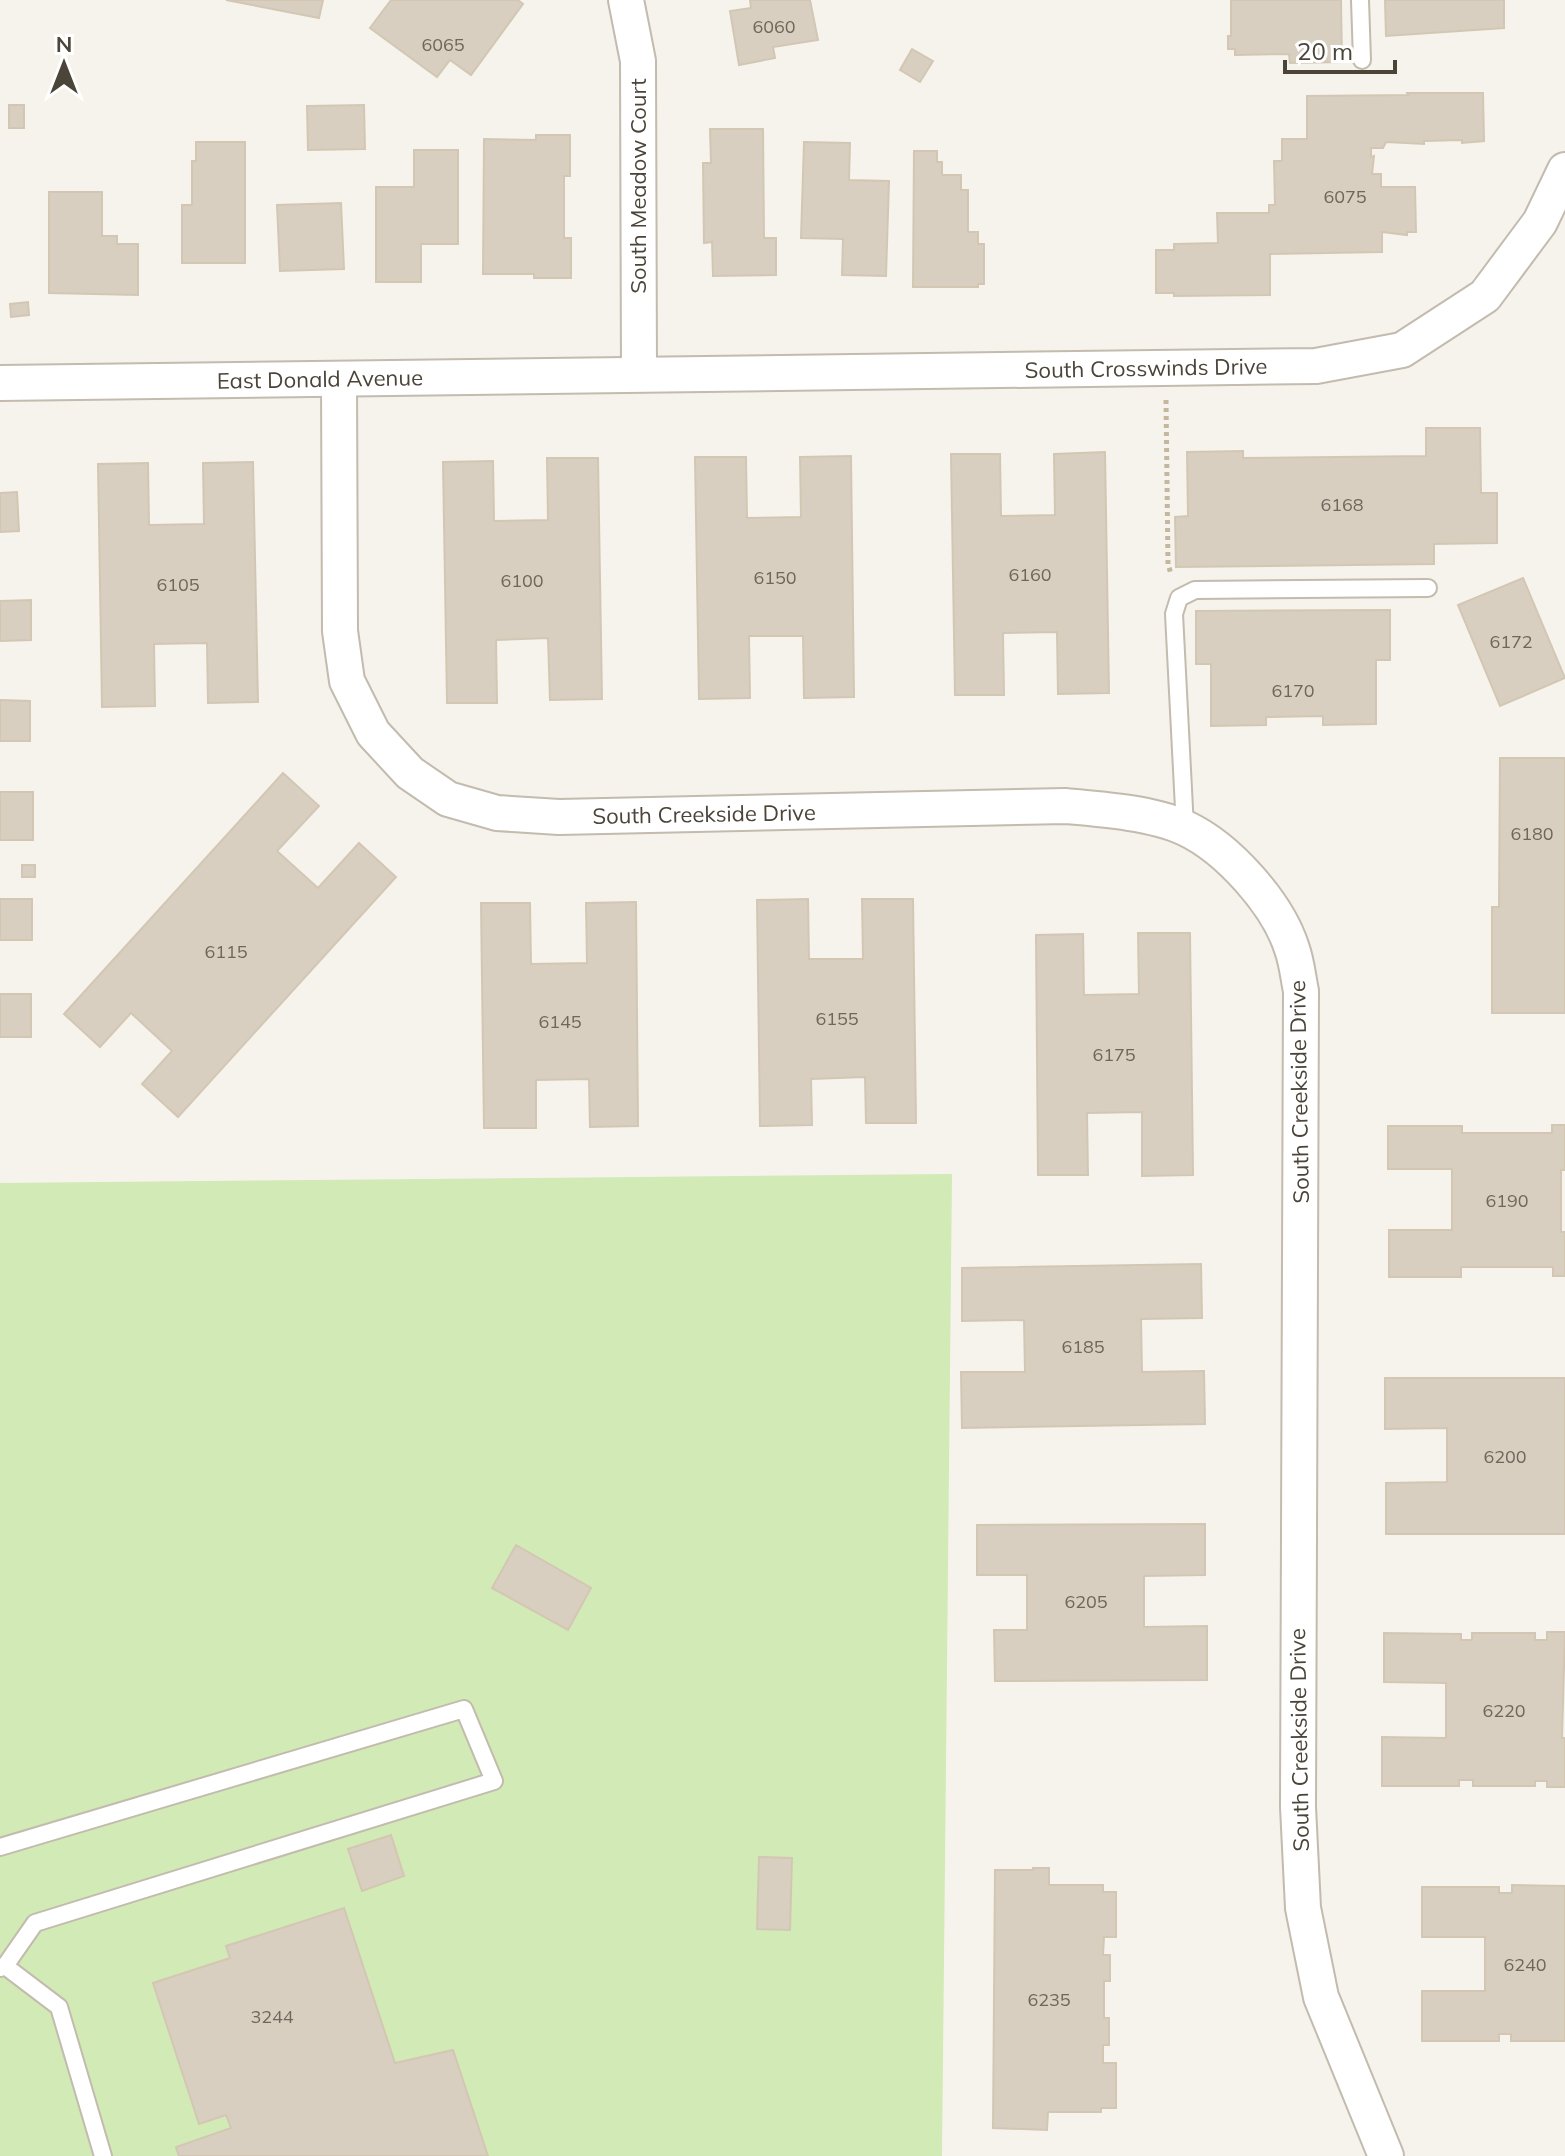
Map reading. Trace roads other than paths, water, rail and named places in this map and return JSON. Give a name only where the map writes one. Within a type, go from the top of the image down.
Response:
[{"type":"street","name":"South Meadow Court","points":[[626,0],[638,61],[639,373]]},
{"type":"street","name":"South Crosswinds Drive","points":[[639,373],[1316,366],[1402,350],[1485,296],[1540,222],[1565,170]]},
{"type":"street","name":"East Donald Avenue","points":[[0,383],[639,373]]},
{"type":"street","name":"South Creekside Drive","points":[[339,380],[340,631],[347,681],[373,733],[410,773],[448,799],[497,813],[559,817],[1065,806],[1125,812],[1185,828],[1233,861],[1271,905],[1292,948],[1301,991],[1298,1807],[1303,1908],[1321,1997],[1386,2156]]},
{"type":"lane","points":[[1360,0],[1362,60]]},
{"type":"lane","points":[[1185,828],[1174,614],[1179,598],[1195,590],[1428,588]]},
{"type":"lane","points":[[0,1847],[464,1709],[494,1781],[35,1923],[3,1967],[59,2007],[103,2156]]}]
